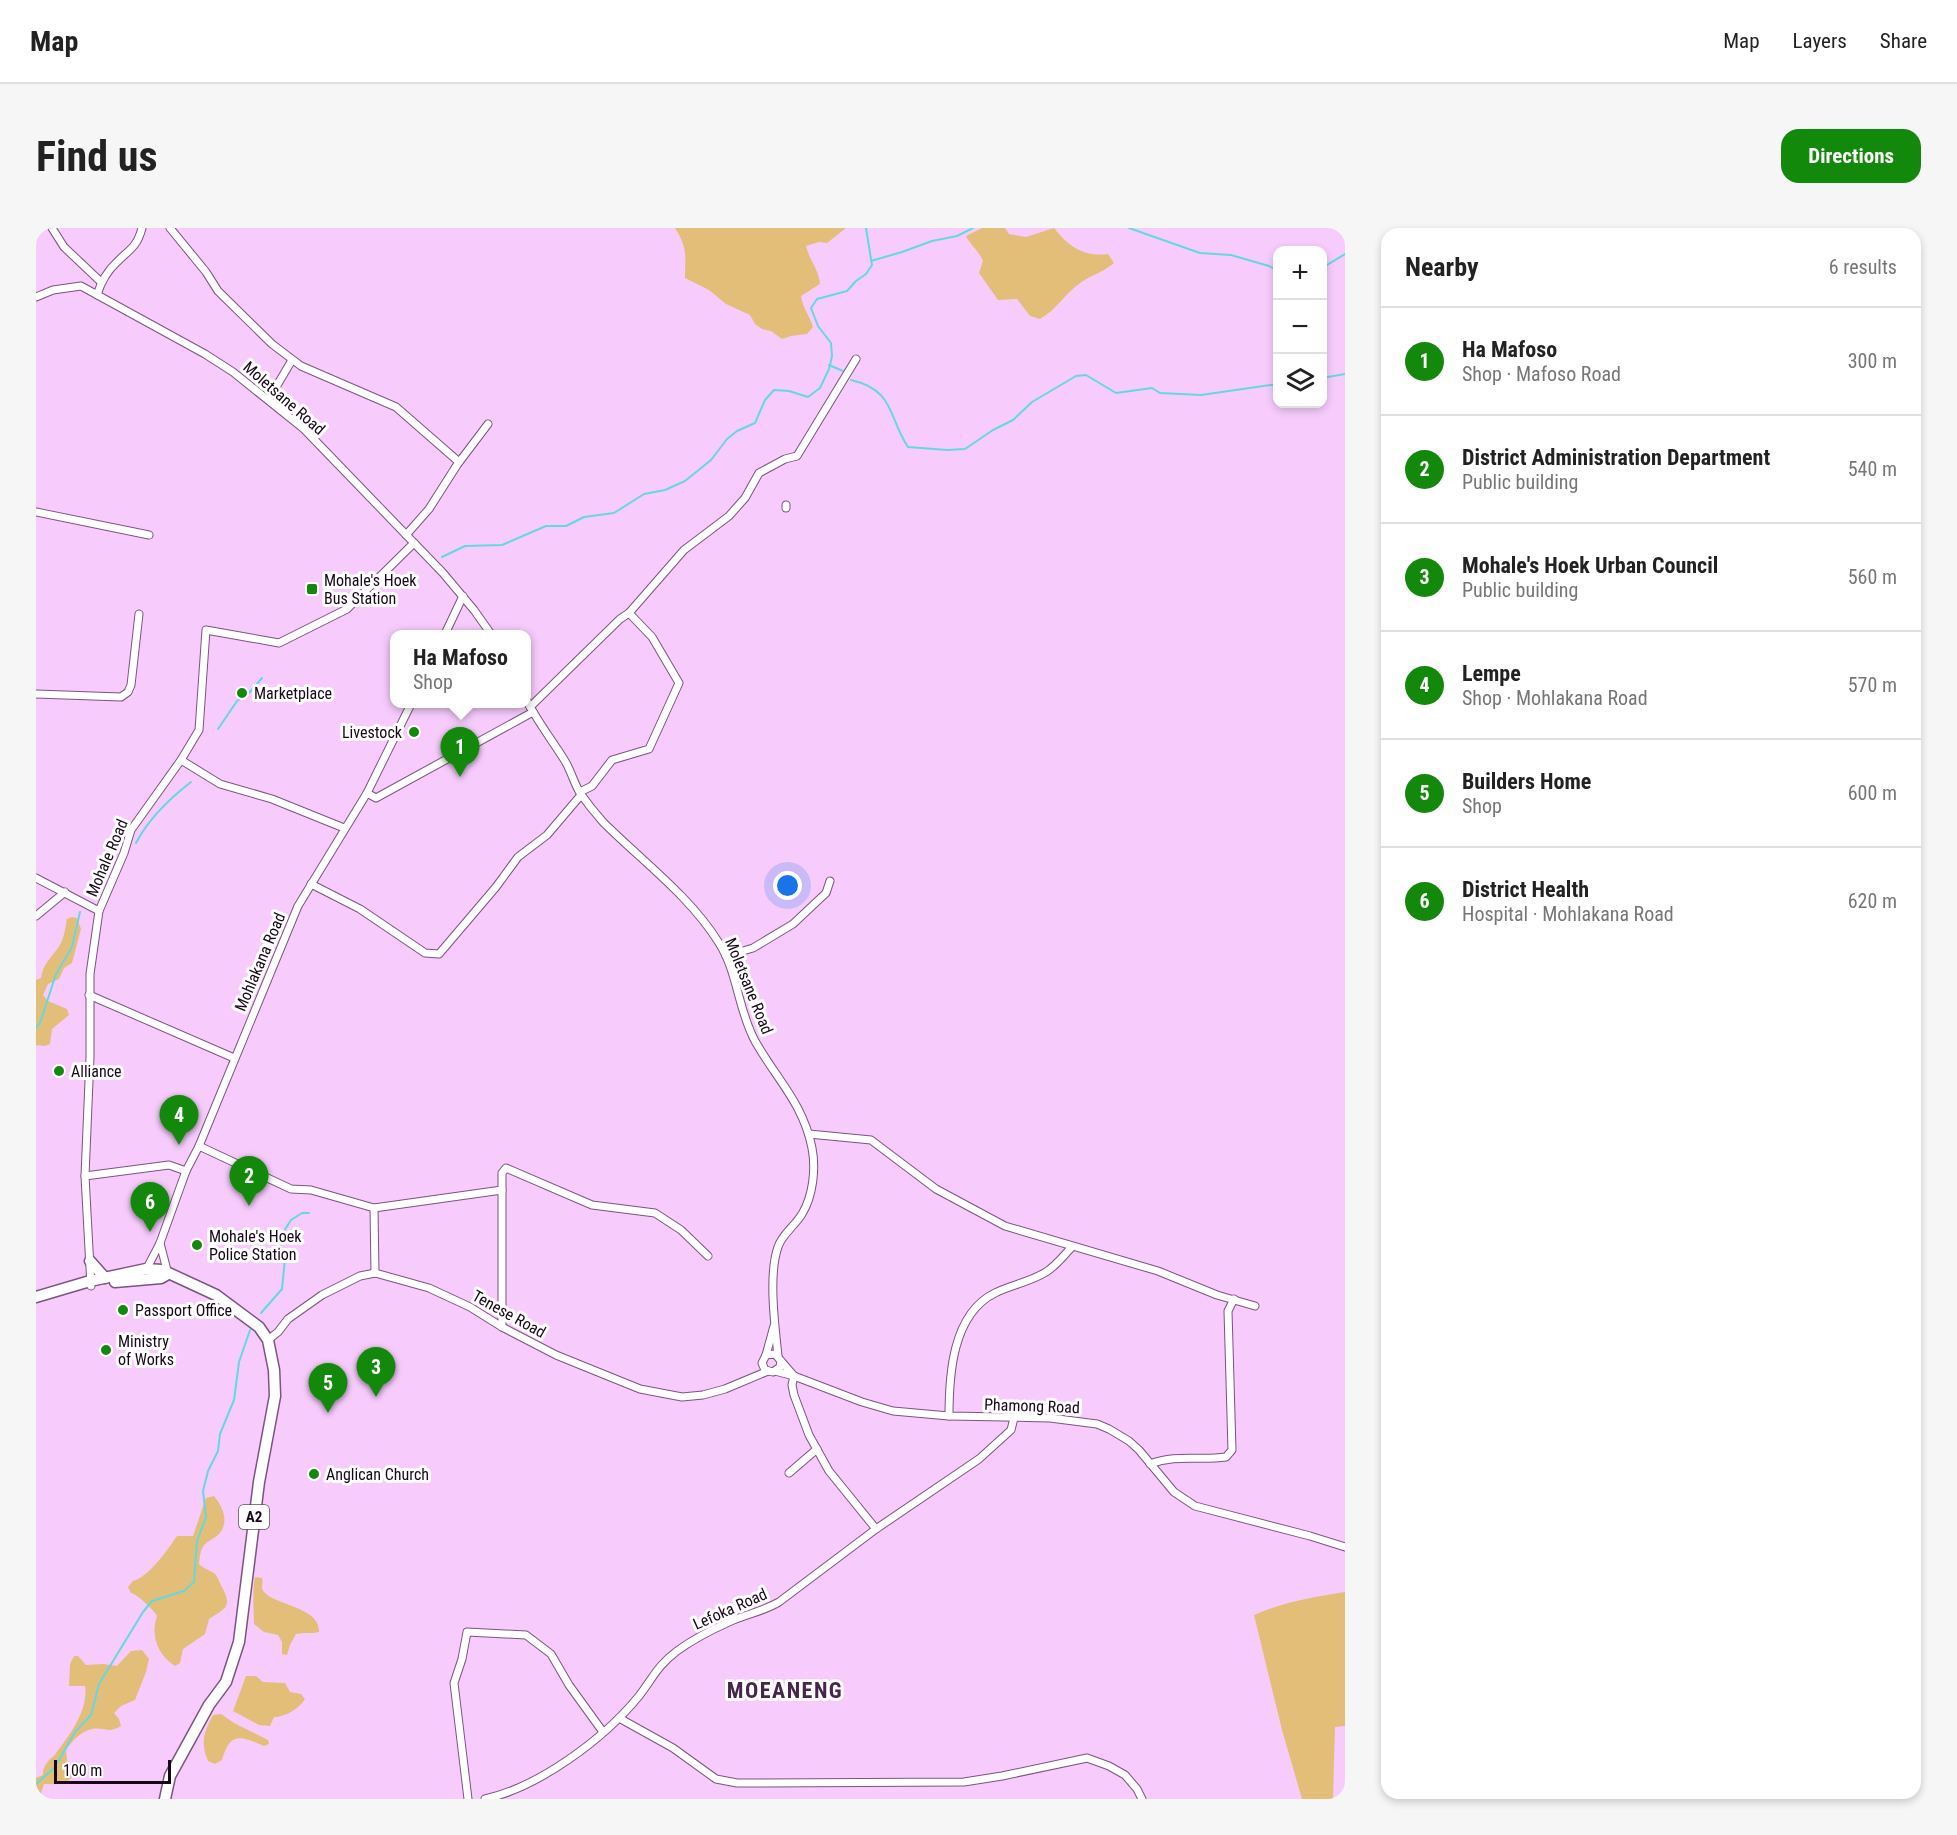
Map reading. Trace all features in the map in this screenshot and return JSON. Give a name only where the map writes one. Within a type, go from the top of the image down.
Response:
[{"type":"main road","points":[[90,1261],[105,1278]]},
{"type":"main road","points":[[36,1297],[162,1270],[216,1295],[259,1327],[268,1340]]},
{"type":"main road","points":[[90,1284],[105,1278],[145,1274]]},
{"type":"main road","name":"A2","points":[[165,1799],[170,1776],[209,1705],[226,1682],[239,1642],[259,1482],[275,1396],[274,1370],[268,1340]]},
{"type":"street","points":[[52,228],[64,247],[101,282]]},
{"type":"street","points":[[97,295],[101,282],[116,262],[132,250],[142,228]]},
{"type":"street","points":[[170,228],[206,272],[218,291],[272,344],[292,360],[316,373],[396,407],[459,462]]},
{"type":"street","name":"Moletsane Road","points":[[36,297],[53,290],[81,286],[205,354],[233,372],[304,429],[463,596],[488,630]]},
{"type":"street","points":[[366,793],[376,798],[531,709],[620,619],[629,613],[675,559],[707,531],[729,516],[745,498],[759,473],[785,459],[797,456],[856,359]]},
{"type":"street","points":[[269,399],[292,360]]},
{"type":"street","points":[[406,535],[429,509],[459,462],[488,424]]},
{"type":"street","points":[[36,512],[148,535]]},
{"type":"street","name":"Mohale Road","points":[[90,1284],[85,1176],[90,1057],[89,995],[99,911],[124,853],[131,830],[182,760],[199,730],[206,630],[279,644],[347,609],[414,543]]},
{"type":"street","points":[[446,630],[463,596]]},
{"type":"street","points":[[311,884],[360,909],[425,953],[439,954],[496,887],[518,857],[547,835],[580,793],[592,786],[612,760],[649,749],[679,683],[652,637],[629,613]]},
{"type":"street","points":[[36,694],[122,697],[128,692],[130,685],[139,614]]},
{"type":"street","name":"Mohlakana Road","points":[[145,1274],[160,1243],[186,1171],[199,1146],[298,906],[366,793],[409,708]]},
{"type":"street","name":"Moletsane Road","points":[[531,709],[565,762],[580,793],[602,820],[703,920],[726,956],[753,1036],[773,1071],[802,1113],[809,1134],[814,1170],[812,1187],[802,1214],[784,1235],[777,1248],[773,1286],[774,1326],[779,1358]]},
{"type":"street","points":[[182,760],[220,784],[272,799],[344,828]]},
{"type":"street","points":[[36,878],[99,911]]},
{"type":"street","points":[[726,956],[753,948],[793,924],[826,893],[830,881]]},
{"type":"street","points":[[36,915],[65,892]]},
{"type":"street","points":[[89,995],[234,1058]]},
{"type":"street","points":[[809,1134],[871,1140],[936,1189],[1005,1226],[1158,1271],[1217,1295],[1255,1306]]},
{"type":"street","points":[[199,1146],[291,1189],[311,1190],[375,1208],[502,1190]]},
{"type":"street","points":[[85,1176],[169,1165],[186,1171]]},
{"type":"street","points":[[502,1327],[502,1173],[506,1168],[592,1205],[656,1214],[681,1230],[708,1256]]},
{"type":"street","points":[[268,1340],[288,1319],[313,1301],[360,1276],[375,1273],[375,1208]]},
{"type":"street","points":[[160,1243],[168,1274]]},
{"type":"street","points":[[949,1416],[949,1386],[953,1365],[962,1329],[973,1313],[982,1301],[994,1294],[1046,1272],[1072,1247]]},
{"type":"street","name":"Tenese Road","points":[[375,1273],[429,1288],[470,1307],[502,1327],[556,1355],[599,1374],[660,1394],[682,1397],[703,1395],[771,1371]]},
{"type":"street","points":[[1150,1464],[1178,1457],[1226,1457],[1232,1450],[1228,1311],[1234,1299]]},
{"type":"street","name":"Moletsane Road","points":[[766,1355],[774,1326]]},
{"type":"street","points":[[752,1377],[766,1355],[772,1353],[779,1358],[780,1367],[771,1371],[763,1368],[762,1363]]},
{"type":"street","name":"Phamong Road","points":[[779,1358],[794,1376]]},
{"type":"street","name":"Phamong Road","points":[[771,1371],[794,1376],[862,1402],[893,1411],[949,1416],[1050,1418],[1097,1424],[1110,1428],[1129,1441],[1174,1492],[1195,1506],[1345,1547]]},
{"type":"street","points":[[794,1376],[792,1385],[794,1395],[809,1435],[829,1471],[876,1529]]},
{"type":"street","name":"Lefoka Road","points":[[485,1799],[495,1797],[542,1776],[588,1747],[619,1718],[656,1670],[678,1651],[730,1621],[765,1611],[779,1602],[876,1529],[993,1448],[1011,1430],[1014,1418]]},
{"type":"street","points":[[789,1473],[817,1449]]},
{"type":"street","points":[[468,1799],[454,1683],[462,1659],[467,1632],[526,1635],[550,1654],[603,1732]]},
{"type":"street","points":[[619,1718],[674,1748],[716,1779],[737,1783],[964,1782],[1087,1758],[1125,1775],[1142,1799]]},
{"type":"shaded area","points":[[675,228],[846,228],[827,243],[819,242],[806,246],[820,284],[801,296],[813,327],[807,334],[782,339],[755,324],[750,315],[726,304],[709,290],[685,278],[684,247]]},
{"type":"shaded area","points":[[982,228],[1005,228],[1009,234],[1026,237],[1054,228],[1071,245],[1092,254],[1108,254],[1114,263],[1080,283],[1040,319],[1030,316],[1017,299],[998,300],[979,273],[983,261],[966,236]]},
{"type":"shaded area","points":[[77,918],[81,929],[72,963],[64,968],[59,979],[48,984],[43,995],[48,1001],[67,1009],[69,1015],[52,1029],[50,1044],[36,1045],[36,980],[41,978],[45,965],[60,945],[67,919]]},
{"type":"shaded area","points":[[214,1496],[223,1511],[223,1526],[217,1536],[204,1545],[199,1564],[216,1575],[227,1603],[223,1610],[209,1619],[205,1634],[183,1649],[180,1663],[175,1666],[164,1656],[157,1644],[154,1631],[157,1616],[131,1593],[128,1587],[152,1568],[177,1536],[193,1536],[206,1498]]},
{"type":"shaded area","points":[[255,1577],[262,1578],[262,1588],[266,1594],[312,1616],[319,1632],[296,1634],[287,1655],[282,1654],[282,1642],[278,1635],[264,1632],[254,1624]]},
{"type":"shaded area","points":[[1345,1592],[1345,1726],[1335,1727],[1333,1799],[1302,1799],[1282,1730],[1254,1615],[1288,1603]]},
{"type":"shaded area","points":[[142,1650],[149,1659],[135,1700],[121,1706],[114,1713],[121,1726],[110,1730],[92,1729],[77,1737],[66,1750],[67,1760],[64,1766],[73,1776],[63,1783],[44,1784],[39,1799],[36,1799],[36,1778],[43,1775],[46,1764],[71,1732],[84,1705],[85,1686],[69,1686],[70,1664],[74,1656],[78,1656],[86,1665],[117,1666],[131,1651]]},
{"type":"shaded area","points":[[246,1676],[256,1676],[263,1682],[285,1683],[290,1692],[301,1694],[305,1699],[291,1712],[274,1717],[270,1726],[259,1725],[233,1711]]},
{"type":"shaded area","points":[[221,1714],[268,1740],[269,1744],[264,1746],[237,1738],[229,1744],[222,1760],[215,1764],[208,1761],[204,1749],[205,1732],[213,1715]]},
{"type":"waterway","points":[[442,557],[465,546],[502,545],[546,526],[566,526],[584,517],[614,513],[644,494],[665,490],[685,481],[711,460],[727,439],[737,431],[755,423],[765,400],[774,390],[789,391],[808,397],[820,388],[829,369],[832,356],[831,343],[818,326],[811,308],[817,299],[847,291],[866,274],[872,265],[866,228]]},
{"type":"waterway","points":[[871,261],[932,241],[957,236],[973,228]]},
{"type":"waterway","points":[[1129,228],[1200,253],[1231,255],[1273,268]]},
{"type":"waterway","points":[[1327,265],[1345,254]]},
{"type":"waterway","points":[[829,365],[843,371]]},
{"type":"waterway","points":[[1327,377],[1345,374]]},
{"type":"waterway","points":[[851,380],[876,390],[883,398],[908,447],[947,450],[965,449],[1013,420],[1032,402],[1076,376],[1086,375],[1116,393],[1152,388],[1160,393],[1201,395],[1273,385]]},
{"type":"waterway","points":[[218,729],[237,701],[249,693],[262,678]]},
{"type":"waterway","points":[[136,843],[160,810],[191,782]]},
{"type":"waterway","points":[[89,893],[107,864]]},
{"type":"waterway","points":[[36,1028],[40,1023],[56,974],[72,947],[80,912]]},
{"type":"waterway","points":[[261,1313],[282,1289],[285,1259],[281,1245],[284,1231],[291,1220],[302,1213],[309,1213]]},
{"type":"waterway","points":[[36,1784],[55,1767],[75,1732],[91,1715],[99,1684],[143,1612],[152,1601],[184,1591],[194,1582],[197,1541],[206,1517],[203,1491],[208,1471],[218,1451],[220,1434],[234,1400],[239,1362],[250,1330]]},
{"type":"place","name":"Mohale's Hoek Bus Station","points":[[312,589]]},
{"type":"place","name":"Marketplace","points":[[242,693]]},
{"type":"place","name":"Livestock","points":[[414,732]]},
{"type":"place","name":"Ha Mafoso","points":[[460,777]]},
{"type":"place","name":"Alliance","points":[[59,1071]]},
{"type":"place","name":"Lempe","points":[[179,1145]]},
{"type":"place","name":"District Administration Department","points":[[249,1206]]},
{"type":"place","name":"District Health","points":[[150,1232]]},
{"type":"place","name":"Mohale's Hoek Police Station","points":[[197,1245]]},
{"type":"place","name":"Passport Office","points":[[123,1310]]},
{"type":"place","name":"Ministry of Works","points":[[106,1350]]},
{"type":"place","name":"Mohale's Hoek Urban Council","points":[[376,1397]]},
{"type":"place","name":"Builders Home","points":[[328,1413]]},
{"type":"place","name":"Anglican Church","points":[[314,1474]]},
{"type":"district","name":"MOEANENG","points":[[785,1690]]}]
